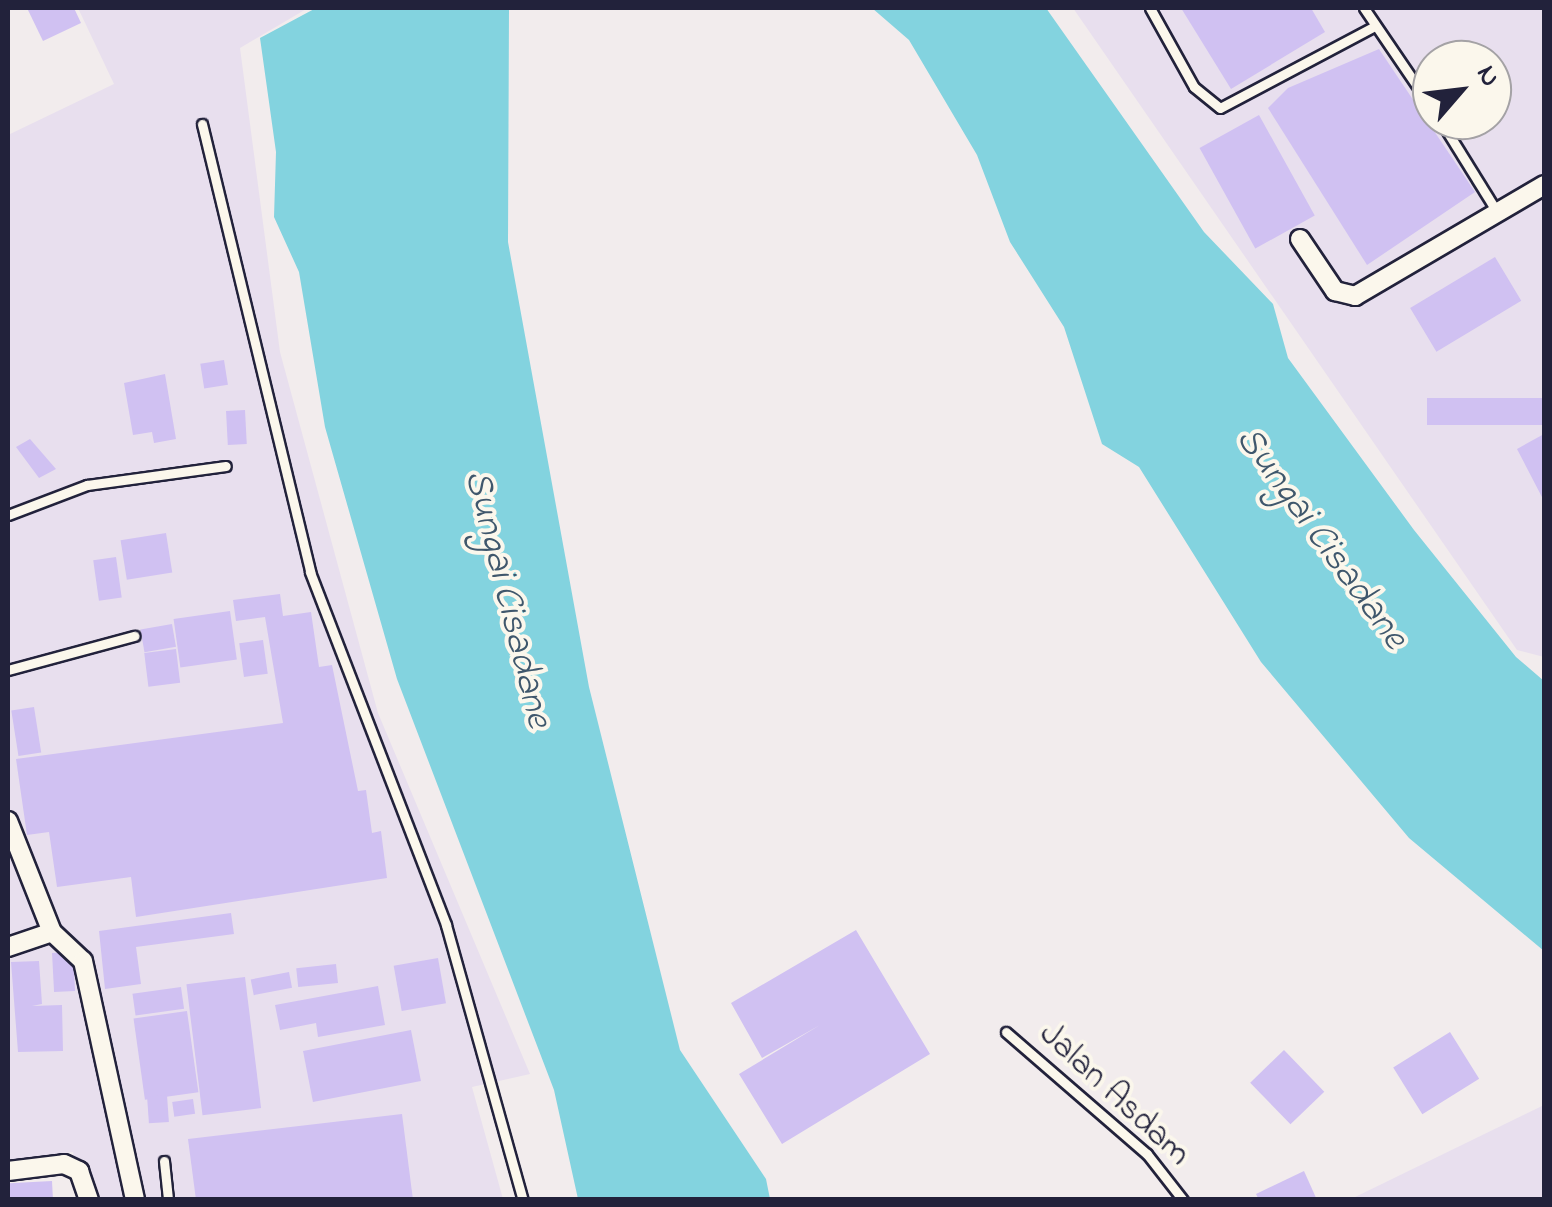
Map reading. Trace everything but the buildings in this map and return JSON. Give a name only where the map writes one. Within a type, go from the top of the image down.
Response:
[{"type":"street","points":[[1300,240],[1335,291],[1355,296],[1544,185]]},
{"type":"street","points":[[8,822],[52,932],[83,962],[94,993],[136,1200]]},
{"type":"street","points":[[8,947],[52,932]]},
{"type":"street","points":[[8,1171],[64,1164],[80,1171],[88,1194]]},
{"type":"lane","points":[[1150,8],[1194,87],[1220,108],[1375,26]]},
{"type":"lane","points":[[1364,8],[1412,79]]},
{"type":"lane","points":[[202,124],[310,572],[446,925],[523,1200]]},
{"type":"lane","points":[[1452,140],[1497,212]]},
{"type":"lane","points":[[8,515],[87,485],[226,466]]},
{"type":"lane","points":[[8,670],[134,636]]},
{"type":"lane","name":"Jalan Asdam","points":[[1006,1032],[1147,1154],[1183,1200]]},
{"type":"lane","points":[[164,1162],[168,1200]]},
{"type":"shaded area","points":[[78,8],[308,8],[240,48],[280,352],[378,713],[530,1074],[472,1087],[503,1199],[80,1199],[73,1152],[8,1160],[8,135],[114,84]]},
{"type":"shaded area","points":[[1073,8],[1544,8],[1544,657],[1517,650]]},
{"type":"shaded area","points":[[1544,1105],[1544,1199],[1351,1199]]},
{"type":"water","name":"Sungai Cisadane","points":[[316,8],[509,8],[508,242],[589,687],[680,1050],[766,1179],[770,1199],[578,1199],[554,1090],[397,679],[325,427],[299,272],[274,217],[276,152],[260,38]]},
{"type":"water","name":"Sungai Cisadane","points":[[872,8],[1046,8],[1204,232],[1273,304],[1288,358],[1414,530],[1516,657],[1544,681],[1544,951],[1409,838],[1261,662],[1139,467],[1102,444],[1064,327],[1010,242],[977,155],[909,40]]}]
